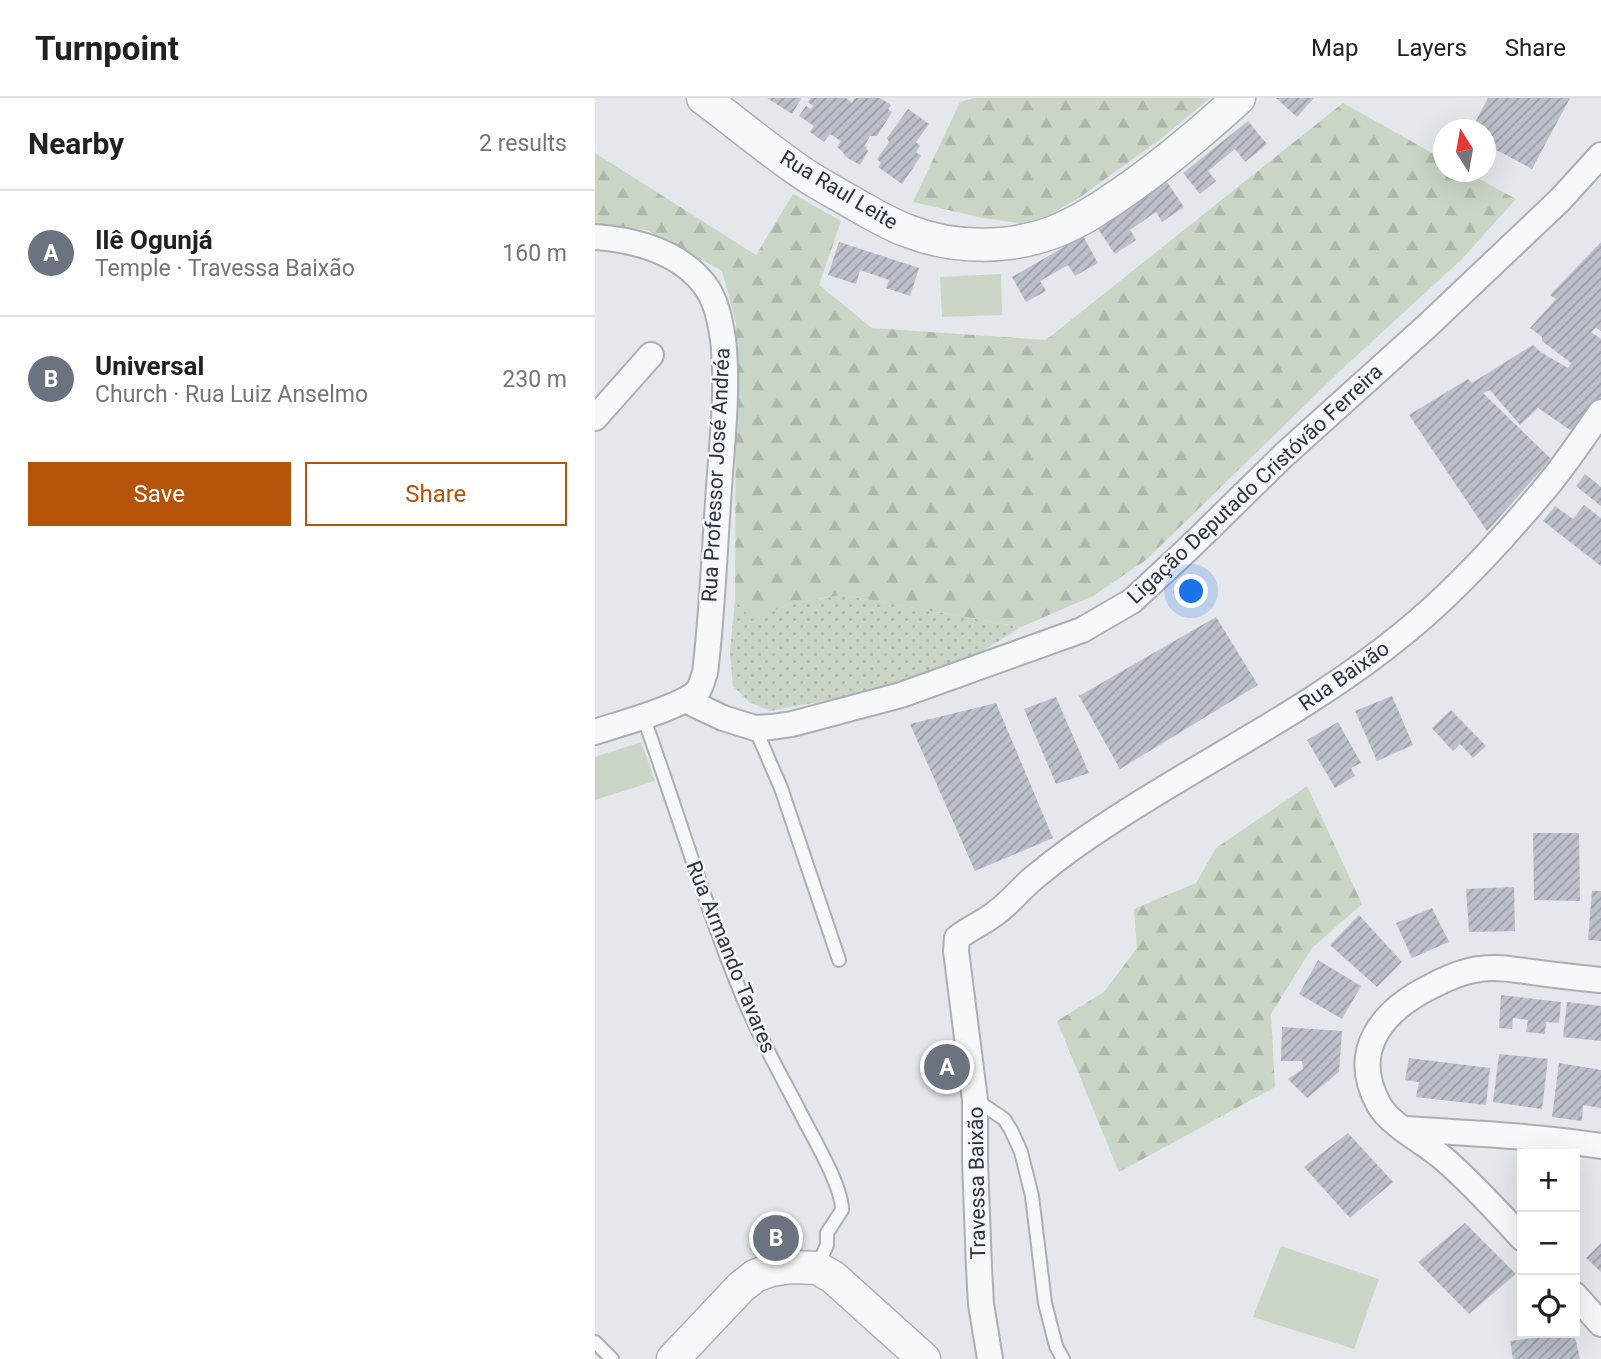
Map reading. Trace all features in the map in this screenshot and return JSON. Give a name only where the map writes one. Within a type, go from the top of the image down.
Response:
[{"type":"street","name":"Rua Raul Leite","points":[[703,98],[809,178],[908,232],[939,241],[1002,244],[1054,232],[1085,217],[1158,167],[1239,98]]},
{"type":"street","name":"Ligação Deputado Cristóvão Ferreira","points":[[685,700],[723,718],[755,727],[792,724],[901,695],[1082,630],[1132,601],[1284,456],[1436,318],[1560,200],[1601,155]]},
{"type":"street","name":"Rua Professor José Andréa","points":[[595,237],[645,245],[671,257],[705,285],[720,321],[725,366],[723,431],[707,658],[699,688],[685,700]]},
{"type":"street","points":[[595,418],[650,355]]},
{"type":"street","name":"Rua Baixão","points":[[1033,878],[1110,822],[1317,696],[1405,633],[1451,591],[1549,484],[1601,412]]},
{"type":"street","points":[[595,732],[685,700]]},
{"type":"street","name":"Travessa Baixão","points":[[991,1359],[981,1304],[975,1100],[958,974],[957,938],[1014,899],[1033,878]]},
{"type":"street","points":[[1517,1233],[1474,1186],[1381,1108],[1370,1086],[1367,1064],[1371,1042],[1384,1020],[1410,996],[1450,977],[1480,969],[1509,969],[1601,980]]},
{"type":"street","points":[[1403,1129],[1498,1134],[1601,1146]]},
{"type":"street","points":[[673,1359],[741,1287],[755,1276],[792,1267],[817,1268],[833,1277],[924,1359]]},
{"type":"street","points":[[1580,1301],[1601,1324]]},
{"type":"lane","name":"Rua Armando Tavares","points":[[643,716],[671,793],[696,875],[744,999],[826,1163],[842,1203],[842,1210],[827,1233],[827,1245],[817,1268]]},
{"type":"lane","points":[[755,727],[781,789],[839,960]]},
{"type":"lane","points":[[975,1100],[1004,1119],[1021,1152],[1032,1196],[1047,1313],[1056,1346],[1063,1359]]},
{"type":"lane","points":[[595,1342],[612,1359]]},
{"type":"green space","points":[[974,98],[1210,98],[1162,138],[1079,198],[1032,225],[983,218],[913,202],[960,102]]},
{"type":"green space","points":[[1343,103],[1433,153],[1433,182],[1485,182],[1516,199],[1462,259],[1341,370],[1146,560],[1093,596],[1021,627],[842,595],[794,603],[752,619],[735,600],[736,323],[722,271],[647,230],[595,225],[595,153],[756,255],[793,194],[841,221],[819,285],[872,328],[1046,340]]},
{"type":"green space","points":[[1001,274],[1002,315],[942,317],[940,277]]},
{"type":"green space","points":[[842,595],[1021,627],[978,654],[895,684],[829,700],[770,711],[749,702],[733,686],[730,652],[735,600],[752,618],[794,603]]},
{"type":"green space","points":[[641,742],[655,781],[595,800],[595,757]]},
{"type":"green space","points":[[1307,786],[1362,904],[1312,948],[1271,1014],[1275,1087],[1119,1172],[1057,1021],[1104,992],[1137,948],[1134,909],[1196,883],[1216,848]]},
{"type":"green space","points":[[1281,1246],[1379,1279],[1354,1349],[1253,1317]]},
{"type":"building","points":[[767,98],[799,98],[801,99],[792,114]]},
{"type":"building","points":[[811,98],[846,98],[852,103],[855,98],[880,98],[891,105],[888,109],[892,112],[877,136],[870,136],[865,145],[868,151],[860,165],[846,157],[837,147],[841,141],[830,134],[824,142],[810,132],[814,126],[799,116],[806,106],[811,109],[813,106],[808,102]]},
{"type":"building","points":[[1276,98],[1314,98],[1297,117]]},
{"type":"building","points":[[1488,98],[1570,98],[1532,169],[1496,150],[1496,119],[1477,119]]},
{"type":"building","points":[[908,109],[929,124],[916,142],[920,146],[916,152],[921,156],[902,184],[878,167],[881,163],[877,159],[889,142],[887,138]]},
{"type":"building","points":[[1248,121],[1267,144],[1245,162],[1235,149],[1208,171],[1216,181],[1200,194],[1183,173]]},
{"type":"building","points":[[1167,182],[1184,207],[1162,222],[1156,212],[1130,230],[1136,240],[1115,254],[1098,229]]},
{"type":"building","points":[[1083,236],[1098,263],[1075,276],[1068,265],[1040,281],[1046,291],[1026,302],[1012,277]]},
{"type":"building","points":[[839,242],[919,268],[910,296],[886,288],[889,280],[860,270],[856,284],[828,275]]},
{"type":"building","points":[[1601,242],[1601,331],[1596,328],[1591,332],[1601,339],[1601,397],[1576,434],[1538,408],[1520,425],[1490,390],[1483,393],[1551,459],[1487,531],[1409,415],[1468,379],[1472,383],[1533,345],[1568,368],[1571,363],[1530,328],[1556,299],[1550,295]]},
{"type":"building","points":[[1585,474],[1601,487],[1601,506],[1576,486]]},
{"type":"building","points":[[1584,505],[1601,518],[1601,566],[1543,521],[1555,506],[1573,519]]},
{"type":"building","points":[[1216,617],[1258,685],[1120,769],[1079,696]]},
{"type":"building","points":[[1392,696],[1413,745],[1377,761],[1355,711]]},
{"type":"building","points":[[1056,697],[1089,773],[1056,784],[1024,709]]},
{"type":"building","points":[[996,703],[1053,838],[975,871],[910,724]]},
{"type":"building","points":[[1451,710],[1486,746],[1473,758],[1460,744],[1453,751],[1432,728]]},
{"type":"building","points":[[1338,722],[1361,763],[1351,768],[1355,776],[1335,788],[1307,740]]},
{"type":"building","points":[[1533,833],[1579,833],[1580,901],[1534,900]]},
{"type":"building","points":[[1514,887],[1515,931],[1469,932],[1466,889]]},
{"type":"building","points":[[1592,891],[1601,891],[1601,941],[1588,940]]},
{"type":"building","points":[[1432,908],[1449,942],[1412,958],[1396,923]]},
{"type":"building","points":[[1359,915],[1402,962],[1377,987],[1330,945]]},
{"type":"building","points":[[1318,960],[1361,986],[1342,1019],[1299,994]]},
{"type":"building","points":[[1501,995],[1561,1002],[1559,1023],[1546,1022],[1545,1034],[1526,1032],[1528,1020],[1513,1018],[1512,1029],[1499,1028]]},
{"type":"building","points":[[1567,1002],[1601,1006],[1601,1041],[1563,1037]]},
{"type":"building","points":[[1282,1027],[1342,1031],[1339,1072],[1307,1098],[1288,1079],[1303,1069],[1302,1061],[1281,1061]]},
{"type":"building","points":[[1499,1054],[1548,1059],[1542,1109],[1493,1102]]},
{"type":"building","points":[[1409,1058],[1490,1068],[1486,1105],[1416,1097],[1419,1082],[1405,1080]]},
{"type":"building","points":[[1559,1063],[1601,1070],[1601,1108],[1583,1105],[1582,1121],[1552,1117]]},
{"type":"building","points":[[1348,1133],[1393,1182],[1350,1218],[1304,1167]]},
{"type":"building","points":[[1465,1223],[1516,1274],[1469,1314],[1418,1262]]},
{"type":"building","points":[[1601,1243],[1601,1272],[1586,1258]]},
{"type":"building","points":[[1575,1338],[1580,1359],[1513,1359],[1510,1341]]},
{"type":"place","name":"Ilê Ogunjá","points":[[947,1067]]},
{"type":"place","name":"Universal","points":[[776,1238]]}]
